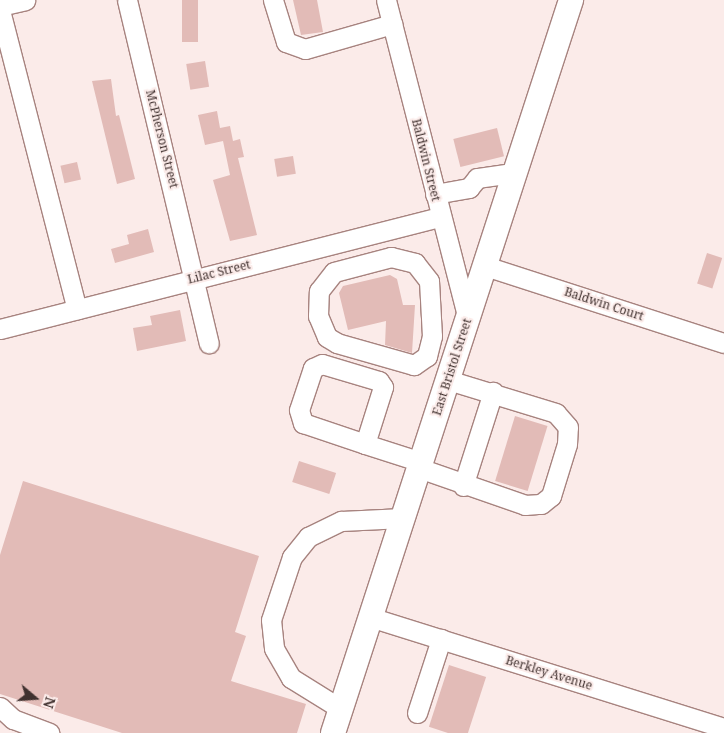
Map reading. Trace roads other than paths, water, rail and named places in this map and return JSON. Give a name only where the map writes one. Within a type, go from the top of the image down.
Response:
[{"type":"main road","name":"East Bristol Street","points":[[333,733],[373,618],[403,518],[571,0]]},
{"type":"street","points":[[25,0],[0,8],[77,309]]},
{"type":"street","name":"McPherson Street","points":[[127,0],[197,278],[209,343]]},
{"type":"street","points":[[273,0],[286,42],[305,48],[392,24]]},
{"type":"street","name":"Baldwin Street","points":[[386,0],[435,194],[439,217],[468,320]]},
{"type":"street","points":[[435,194],[469,188],[477,178],[514,173]]},
{"type":"street","name":"Lilac Street","points":[[0,329],[439,217]]},
{"type":"street","points":[[359,237],[367,263]]},
{"type":"street","points":[[404,258],[424,270],[432,293],[430,346],[422,362],[414,365],[327,337],[318,316],[319,291],[334,272],[367,263],[404,258]]},
{"type":"street","name":"Baldwin Court","points":[[485,266],[724,343]]},
{"type":"street","points":[[430,346],[456,355]]},
{"type":"street","points":[[365,444],[383,387],[379,381],[322,364],[313,368],[299,410],[303,423],[420,465],[463,486],[525,506],[541,504],[551,496],[568,444],[568,427],[556,413],[493,392],[448,380]]},
{"type":"street","points":[[463,486],[493,392]]},
{"type":"street","points":[[341,709],[291,678],[274,648],[271,620],[292,557],[308,537],[341,521],[403,518]]},
{"type":"street","name":"Berkley Avenue","points":[[373,618],[724,728]]},
{"type":"street","points":[[417,713],[441,639]]},
{"type":"street","points":[[0,707],[13,720],[49,733]]}]
